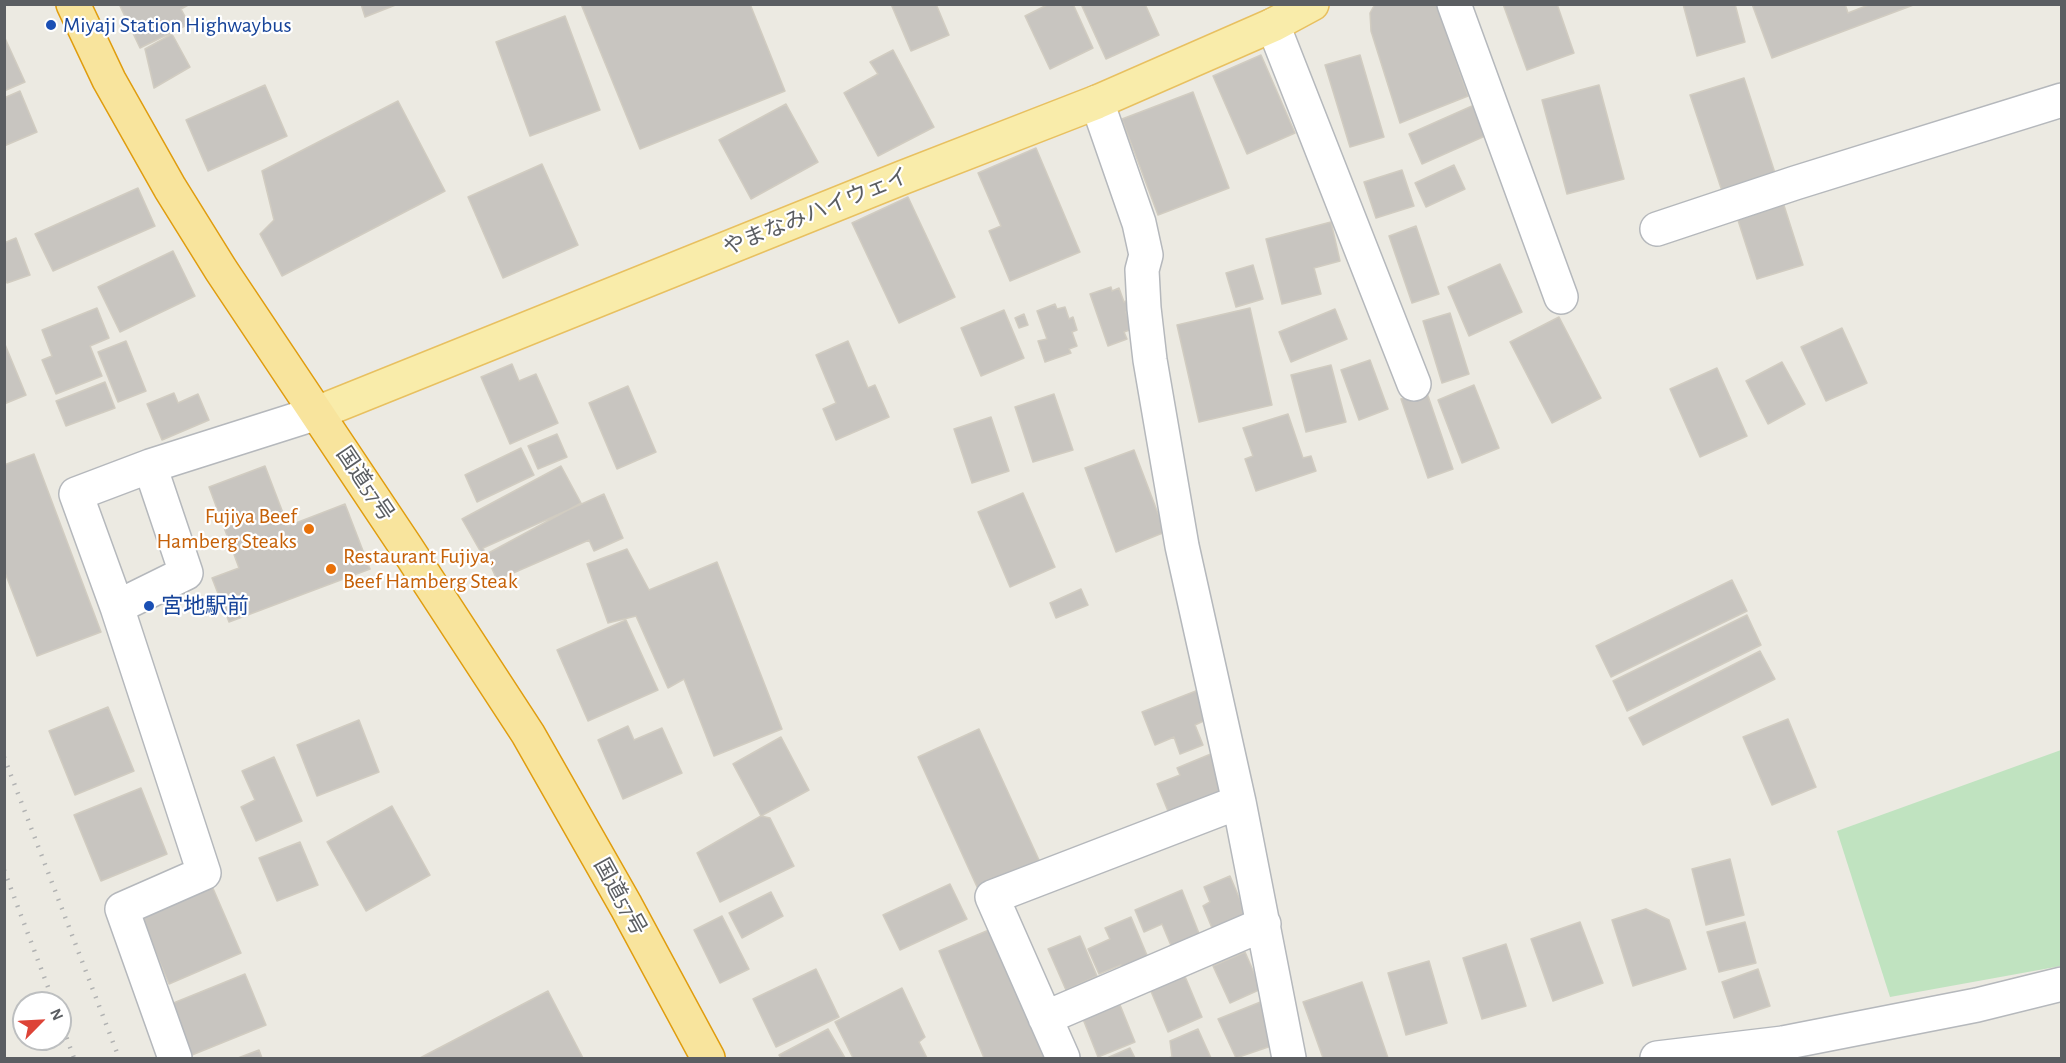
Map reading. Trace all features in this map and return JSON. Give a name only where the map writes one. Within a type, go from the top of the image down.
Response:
[{"type":"highway","name":"国道57号","points":[[74,4],[109,80],[170,188],[221,270],[406,546],[528,734],[626,906],[708,1059]]},
{"type":"main road","name":"やまなみハイウェイ","points":[[317,413],[904,177],[1097,102],[1273,25],[1305,6]]},
{"type":"street","points":[[1454,4],[1561,297]]},
{"type":"street","points":[[1273,25],[1414,384]]},
{"type":"street","points":[[1657,229],[2061,100]]},
{"type":"street","points":[[1097,102],[1139,223],[1146,255],[1142,270],[1150,360],[1182,546],[1264,924],[1284,1057]]},
{"type":"street","points":[[175,1059],[122,909],[204,873],[117,607],[76,494],[150,466],[317,413]]},
{"type":"street","points":[[117,607],[186,573],[150,466]]},
{"type":"street","points":[[1062,1059],[992,897],[1239,802]]},
{"type":"street","points":[[1045,1018],[1264,924]]},
{"type":"street","points":[[1657,1059],[1795,1041],[1977,1005],[2061,984]]},
{"type":"green space","points":[[2061,750],[2061,966],[1890,997],[1837,831]]},
{"type":"building","points":[[119,4],[190,4],[181,9],[189,24],[140,48]]},
{"type":"building","points":[[361,4],[398,4],[365,17]]},
{"type":"building","points":[[581,4],[750,4],[785,91],[640,149]]},
{"type":"building","points":[[891,4],[936,4],[949,35],[911,51]]},
{"type":"building","points":[[1049,4],[1073,4],[1093,48],[1050,69],[1025,16]]},
{"type":"building","points":[[1081,4],[1145,4],[1159,35],[1106,59]]},
{"type":"building","points":[[1375,4],[1437,5],[1468,96],[1400,123],[1371,31],[1370,13]]},
{"type":"building","points":[[1503,4],[1557,4],[1574,53],[1527,70]]},
{"type":"building","points":[[1683,4],[1735,4],[1745,42],[1697,56]]},
{"type":"building","points":[[1752,4],[1845,4],[1848,13],[1871,4],[1916,4],[1772,58]]},
{"type":"building","points":[[565,16],[600,110],[530,136],[496,42]]},
{"type":"building","points":[[172,34],[190,67],[154,88],[145,49]]},
{"type":"building","points":[[4,36],[25,82],[4,91]]},
{"type":"building","points":[[893,50],[934,127],[878,156],[844,93],[878,74],[870,62]]},
{"type":"building","points":[[1261,55],[1295,133],[1247,154],[1213,76]]},
{"type":"building","points":[[1360,55],[1384,137],[1350,147],[1325,65]]},
{"type":"building","points":[[1744,78],[1776,176],[1723,194],[1690,95]]},
{"type":"building","points":[[265,85],[287,136],[208,171],[186,120]]},
{"type":"building","points":[[1599,85],[1624,179],[1567,194],[1542,100]]},
{"type":"building","points":[[20,91],[37,132],[4,146],[4,98]]},
{"type":"building","points":[[1193,92],[1229,188],[1158,215],[1122,119]]},
{"type":"building","points":[[398,101],[445,191],[282,276],[260,234],[274,220],[262,171]]},
{"type":"building","points":[[1481,102],[1494,132],[1422,164],[1409,134]]},
{"type":"building","points":[[786,104],[818,162],[751,199],[719,140]]},
{"type":"building","points":[[1036,148],[1080,252],[1010,281],[989,231],[1001,226],[978,173]]},
{"type":"building","points":[[542,164],[578,245],[503,278],[468,197]]},
{"type":"building","points":[[1454,165],[1465,189],[1426,207],[1415,183]]},
{"type":"building","points":[[1402,170],[1414,206],[1376,218],[1364,182]]},
{"type":"building","points":[[138,188],[155,226],[53,271],[35,234]]},
{"type":"building","points":[[1781,196],[1803,265],[1757,279],[1735,211]]},
{"type":"building","points":[[908,197],[955,297],[899,323],[852,223]]},
{"type":"building","points":[[1331,222],[1340,261],[1314,268],[1321,294],[1282,304],[1266,239]]},
{"type":"building","points":[[1416,226],[1439,294],[1412,303],[1389,236]]},
{"type":"building","points":[[16,238],[30,275],[7,283],[4,277],[4,243]]},
{"type":"building","points":[[173,251],[195,296],[120,332],[98,287]]},
{"type":"building","points":[[1500,264],[1522,312],[1469,336],[1448,287]]},
{"type":"building","points":[[1253,265],[1263,299],[1236,307],[1226,273]]},
{"type":"building","points":[[1111,287],[1112,291],[1119,288],[1124,302],[1128,300],[1131,310],[1126,312],[1132,329],[1124,332],[1127,339],[1108,346],[1090,294]]},
{"type":"building","points":[[1055,304],[1057,309],[1065,307],[1069,319],[1073,317],[1077,330],[1072,332],[1077,346],[1069,349],[1071,353],[1045,362],[1038,341],[1047,339],[1037,311]]},
{"type":"building","points":[[97,308],[109,338],[90,346],[102,376],[56,394],[42,360],[52,356],[42,330]]},
{"type":"building","points":[[1250,308],[1272,405],[1199,422],[1177,325]]},
{"type":"building","points":[[1335,309],[1347,339],[1291,362],[1279,332]]},
{"type":"building","points":[[1004,310],[1024,358],[981,376],[961,328]]},
{"type":"building","points":[[1450,313],[1469,374],[1442,383],[1423,321]]},
{"type":"building","points":[[1024,314],[1028,325],[1019,328],[1015,318]]},
{"type":"building","points":[[1559,317],[1601,398],[1552,423],[1510,342]]},
{"type":"building","points":[[1842,328],[1867,383],[1826,401],[1801,347]]},
{"type":"building","points":[[126,341],[146,391],[118,402],[98,352]]},
{"type":"building","points":[[848,341],[868,388],[875,385],[889,417],[836,440],[823,409],[836,403],[816,355]]},
{"type":"building","points":[[4,342],[26,395],[4,404]]},
{"type":"building","points":[[1370,360],[1388,409],[1359,420],[1341,370]]},
{"type":"building","points":[[1782,362],[1805,404],[1768,424],[1746,381]]},
{"type":"building","points":[[512,364],[519,381],[536,374],[558,423],[510,444],[481,377]]},
{"type":"building","points":[[1331,365],[1346,422],[1306,432],[1291,375]]},
{"type":"building","points":[[1717,368],[1747,436],[1700,457],[1670,389]]},
{"type":"building","points":[[105,382],[115,408],[66,426],[56,401]]},
{"type":"building","points":[[1474,385],[1499,448],[1462,463],[1438,400]]},
{"type":"building","points":[[628,386],[656,452],[617,469],[589,403]]},
{"type":"building","points":[[1426,390],[1453,469],[1428,478],[1401,399]]},
{"type":"building","points":[[174,393],[178,403],[198,394],[209,420],[162,440],[147,404]]},
{"type":"building","points":[[1054,394],[1073,450],[1033,462],[1015,407]]},
{"type":"building","points":[[1288,414],[1303,458],[1311,456],[1316,471],[1256,491],[1245,459],[1253,456],[1243,428]]},
{"type":"building","points":[[991,417],[1009,471],[972,483],[954,429]]},
{"type":"building","points":[[557,434],[567,457],[538,469],[528,446]]},
{"type":"building","points":[[521,448],[534,475],[477,502],[465,475]]},
{"type":"building","points":[[1134,450],[1165,532],[1116,552],[1085,468]]},
{"type":"building","points":[[34,454],[101,632],[37,656],[4,570],[4,465]]},
{"type":"building","points":[[265,466],[288,526],[345,504],[370,569],[229,622],[212,578],[239,568],[209,487]]},
{"type":"building","points":[[561,466],[581,503],[483,556],[462,519]]},
{"type":"building","points":[[1023,493],[1055,567],[1010,587],[978,512]]},
{"type":"building","points":[[604,494],[623,538],[594,551],[589,540],[497,580],[483,548]]},
{"type":"building","points":[[627,549],[649,590],[717,562],[782,729],[714,756],[684,679],[668,688],[636,616],[608,623],[587,564]]},
{"type":"building","points":[[1732,580],[1747,611],[1611,677],[1596,646]]},
{"type":"building","points":[[1081,589],[1088,605],[1056,618],[1050,603]]},
{"type":"building","points":[[1747,615],[1761,645],[1627,711],[1613,681]]},
{"type":"building","points":[[626,620],[658,690],[588,721],[557,650]]},
{"type":"building","points":[[1760,651],[1775,679],[1643,745],[1629,718]]},
{"type":"building","points":[[1201,689],[1212,717],[1195,725],[1203,745],[1180,754],[1174,737],[1155,745],[1142,712]]},
{"type":"building","points":[[108,707],[134,771],[75,795],[49,731]]},
{"type":"building","points":[[1788,719],[1816,787],[1772,805],[1743,737]]},
{"type":"building","points":[[359,720],[379,772],[317,796],[297,745]]},
{"type":"building","points":[[628,726],[634,740],[662,728],[682,773],[623,799],[598,740]]},
{"type":"building","points":[[979,729],[1039,860],[978,889],[918,757]]},
{"type":"building","points":[[781,737],[809,790],[761,816],[733,764]]},
{"type":"building","points":[[1218,751],[1234,791],[1170,816],[1157,784],[1180,775],[1177,768]]},
{"type":"building","points":[[274,757],[302,821],[256,841],[241,807],[255,800],[242,771]]},
{"type":"building","points":[[141,788],[167,854],[101,881],[74,815]]},
{"type":"building","points":[[392,806],[430,875],[366,911],[327,842]]},
{"type":"building","points":[[761,816],[770,818],[794,866],[720,902],[697,853]]},
{"type":"building","points":[[300,842],[318,885],[277,901],[259,858]]},
{"type":"building","points":[[1730,859],[1744,915],[1706,925],[1692,869]]},
{"type":"building","points":[[1230,876],[1246,914],[1212,928],[1203,906],[1210,902],[1204,887]]},
{"type":"building","points":[[950,884],[967,919],[900,950],[883,915]]},
{"type":"building","points":[[212,886],[241,953],[169,984],[141,917]]},
{"type":"building","points":[[1182,890],[1200,936],[1172,948],[1162,924],[1144,932],[1135,910]]},
{"type":"building","points":[[771,892],[783,916],[742,938],[729,913]]},
{"type":"building","points":[[1646,909],[1669,920],[1686,969],[1633,986],[1612,920]]},
{"type":"building","points":[[722,916],[749,969],[720,983],[694,930]]},
{"type":"building","points":[[1131,917],[1149,960],[1123,971],[1121,965],[1099,974],[1088,949],[1110,939],[1105,928]]},
{"type":"building","points":[[1580,922],[1603,983],[1553,1001],[1531,939]]},
{"type":"building","points":[[1745,922],[1756,963],[1719,972],[1707,932]]},
{"type":"building","points":[[996,927],[1051,1055],[1044,1058],[984,1058],[939,951]]},
{"type":"building","points":[[1080,936],[1097,976],[1066,990],[1048,949]]},
{"type":"building","points":[[1506,944],[1526,1006],[1482,1019],[1463,958]]},
{"type":"building","points":[[1245,952],[1261,989],[1230,1003],[1213,966]]},
{"type":"building","points":[[1429,961],[1447,1023],[1406,1035],[1388,973]]},
{"type":"building","points":[[816,969],[839,1017],[776,1047],[753,999]]},
{"type":"building","points":[[1758,969],[1770,1006],[1734,1018],[1722,982]]},
{"type":"building","points":[[245,974],[266,1025],[192,1055],[171,1004]]},
{"type":"building","points":[[1184,974],[1202,1017],[1168,1032],[1150,989]]},
{"type":"building","points":[[1362,982],[1388,1058],[1323,1058],[1303,1002]]},
{"type":"building","points":[[902,988],[925,1037],[919,1042],[927,1058],[853,1058],[835,1022]]},
{"type":"building","points":[[548,991],[583,1058],[420,1058]]},
{"type":"building","points":[[1118,1000],[1135,1042],[1098,1057],[1081,1014]]},
{"type":"building","points":[[1263,1001],[1277,1044],[1236,1058],[1218,1019]]},
{"type":"building","points":[[828,1029],[845,1058],[781,1058],[779,1055]]},
{"type":"building","points":[[1198,1029],[1211,1058],[1168,1058],[1172,1057],[1170,1041]]},
{"type":"building","points":[[1130,1048],[1135,1058],[1107,1058]]},
{"type":"building","points":[[259,1050],[262,1058],[238,1058]]},
{"type":"railway","points":[[4,757],[119,1058]]},
{"type":"railway","points":[[4,870],[49,991]]},
{"type":"railway","points":[[71,1051],[74,1058]]},
{"type":"place","name":"Miyaji Station Highwaybus","points":[[51,25]]},
{"type":"place","name":"Fujiya Beef Hamberg Steaks","points":[[309,529]]},
{"type":"place","name":"Restaurant Fujiya, Beef Hamberg Steak","points":[[331,569]]},
{"type":"place","name":"宮地駅前","points":[[149,606]]}]
